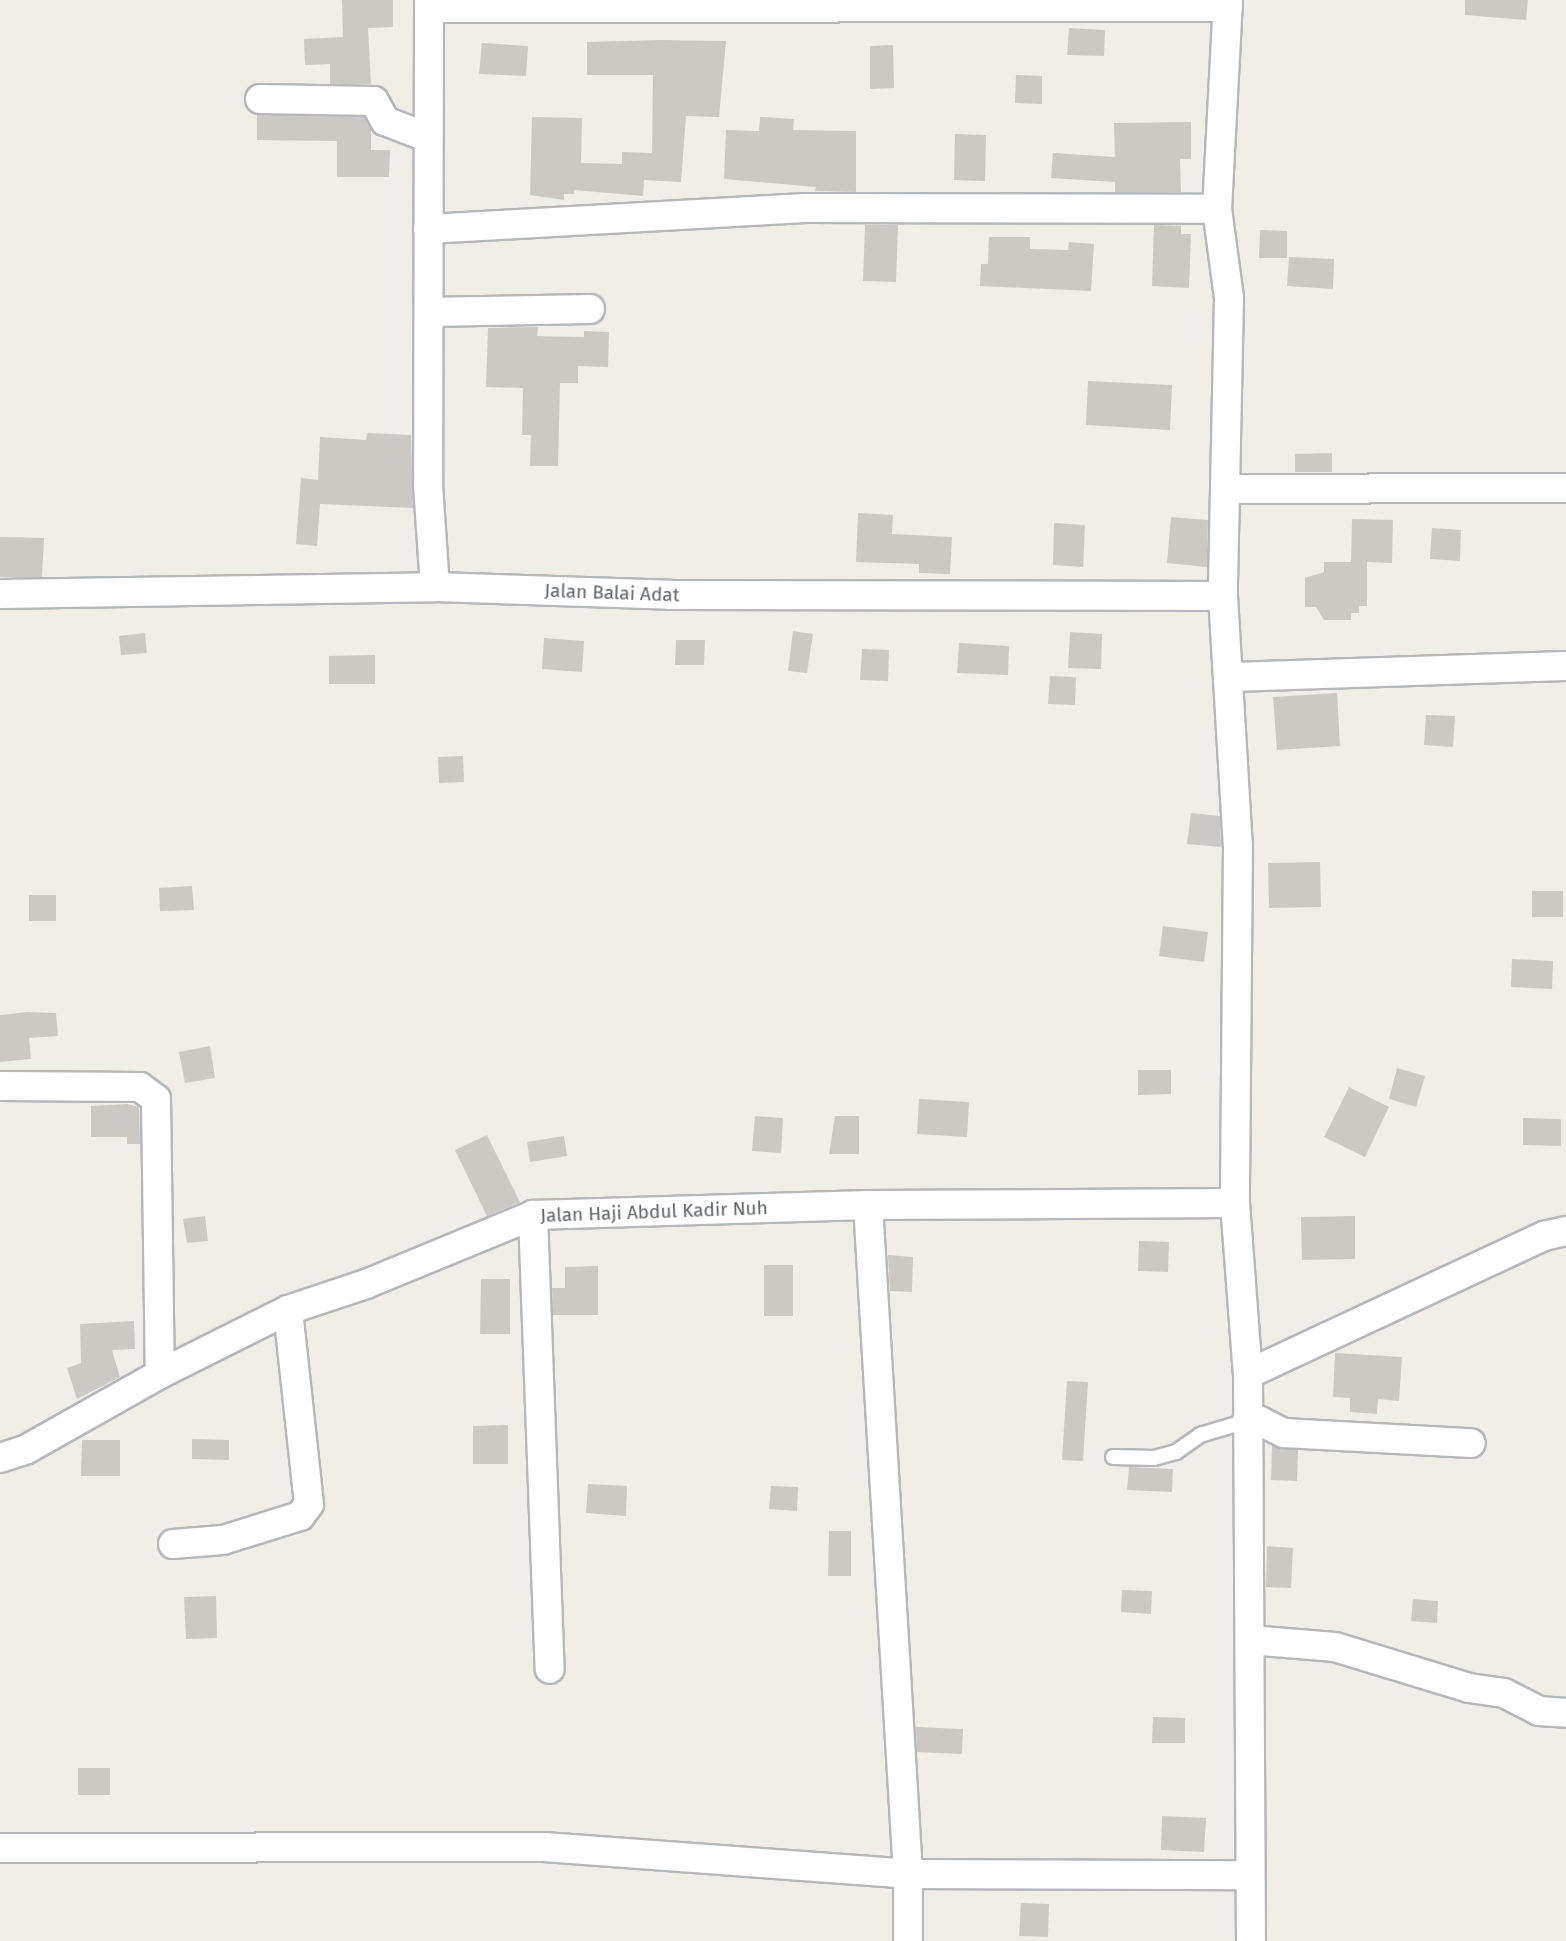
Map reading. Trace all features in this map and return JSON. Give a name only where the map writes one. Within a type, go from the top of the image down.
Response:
[{"type":"street","points":[[435,587],[428,485],[426,137],[429,4],[1228,3],[1217,209],[1229,298],[1223,596],[1231,677],[1238,845],[1235,1203],[1248,1374],[1248,1875],[1251,1941]]},
{"type":"street","points":[[260,99],[374,100],[384,121],[426,137]]},
{"type":"street","points":[[428,229],[805,208],[1217,209]]},
{"type":"street","points":[[429,312],[590,309]]},
{"type":"street","points":[[1226,489],[1566,488]]},
{"type":"street","name":"Jalan Balai Adat","points":[[0,594],[435,587],[684,595],[1223,596]]},
{"type":"street","points":[[1231,677],[1566,666]]},
{"type":"street","points":[[0,1086],[140,1087],[156,1099],[160,1374]]},
{"type":"street","name":"Jalan Haji Abdul Kadir Nuh","points":[[0,1458],[27,1449],[160,1374],[288,1310],[366,1284],[533,1215],[868,1205],[1235,1203]]},
{"type":"street","points":[[868,1205],[908,1874],[908,1941]]},
{"type":"street","points":[[533,1215],[550,1669]]},
{"type":"street","points":[[1248,1374],[1544,1236],[1566,1231]]},
{"type":"street","points":[[173,1544],[223,1540],[300,1516],[309,1504],[288,1310]]},
{"type":"street","points":[[1247,1421],[1260,1421],[1284,1433],[1471,1443]]},
{"type":"street","points":[[1250,1640],[1335,1647],[1469,1688],[1504,1693],[1539,1711],[1566,1713]]},
{"type":"street","points":[[0,1848],[544,1847],[908,1874],[1248,1875]]},
{"type":"lane","points":[[1113,1457],[1154,1458],[1176,1452],[1200,1435],[1247,1421]]},
{"type":"building","points":[[342,0],[393,0],[393,27],[368,28],[371,84],[330,84],[330,64],[305,65],[304,39],[343,37]]},
{"type":"building","points":[[1465,0],[1528,0],[1526,20],[1465,15]]},
{"type":"building","points":[[1069,28],[1105,30],[1104,56],[1067,55]]},
{"type":"building","points":[[726,41],[719,117],[686,116],[681,182],[644,180],[643,196],[574,190],[574,194],[564,194],[564,200],[530,195],[532,117],[582,118],[581,163],[622,164],[622,152],[652,153],[653,75],[587,75],[587,42]]},
{"type":"building","points":[[482,43],[528,46],[526,76],[479,74]]},
{"type":"building","points":[[893,45],[894,88],[870,89],[870,46]]},
{"type":"building","points":[[1016,75],[1042,76],[1042,104],[1015,103]]},
{"type":"building","points":[[257,115],[364,117],[371,130],[371,150],[390,150],[389,177],[337,177],[337,141],[257,140]]},
{"type":"building","points":[[760,117],[794,119],[793,130],[856,131],[856,192],[815,191],[816,187],[724,179],[726,130],[759,131]]},
{"type":"building","points":[[1191,122],[1191,159],[1180,159],[1181,192],[1115,192],[1115,182],[1051,178],[1053,153],[1115,157],[1114,123]]},
{"type":"building","points":[[955,134],[986,135],[985,181],[954,180]]},
{"type":"building","points":[[865,225],[898,225],[896,282],[863,281]]},
{"type":"building","points":[[1154,225],[1181,226],[1181,234],[1191,234],[1189,288],[1152,286]]},
{"type":"building","points":[[1260,230],[1287,231],[1287,258],[1259,258]]},
{"type":"building","points":[[989,237],[1030,237],[1030,249],[1068,250],[1069,242],[1094,244],[1091,291],[980,286],[981,264],[988,264]]},
{"type":"building","points":[[1289,257],[1334,259],[1333,289],[1287,286]]},
{"type":"building","points":[[538,327],[537,336],[584,337],[584,331],[609,332],[608,367],[578,366],[578,383],[560,383],[558,466],[530,466],[531,435],[522,435],[523,388],[486,387],[488,328]]},
{"type":"building","points":[[1088,381],[1172,385],[1170,430],[1086,425]]},
{"type":"building","points":[[367,433],[411,435],[413,508],[320,504],[317,546],[296,544],[301,478],[318,480],[320,437],[366,440]]},
{"type":"building","points":[[1332,453],[1332,472],[1295,472],[1295,454]]},
{"type":"building","points":[[858,513],[893,515],[892,534],[952,537],[950,574],[919,573],[919,564],[856,562]]},
{"type":"building","points":[[1171,517],[1208,520],[1207,567],[1167,563]]},
{"type":"building","points":[[1352,519],[1393,520],[1392,563],[1367,562],[1367,606],[1359,606],[1359,613],[1351,613],[1351,620],[1324,620],[1316,607],[1305,607],[1305,578],[1324,572],[1324,562],[1351,562]]},
{"type":"building","points":[[1054,523],[1085,525],[1083,567],[1053,565]]},
{"type":"building","points":[[1432,528],[1461,530],[1460,561],[1430,559]]},
{"type":"building","points":[[0,537],[44,538],[42,577],[0,577]]},
{"type":"building","points":[[793,631],[813,634],[807,673],[788,671]]},
{"type":"building","points":[[1070,632],[1102,634],[1101,669],[1068,668]]},
{"type":"building","points":[[145,633],[147,653],[121,655],[119,636]]},
{"type":"building","points":[[544,638],[584,641],[582,672],[542,669]]},
{"type":"building","points":[[676,640],[705,640],[704,665],[675,665]]},
{"type":"building","points":[[959,643],[1009,646],[1008,675],[957,673]]},
{"type":"building","points":[[862,649],[889,650],[888,681],[860,680]]},
{"type":"building","points":[[375,655],[375,684],[329,684],[329,656]]},
{"type":"building","points":[[1050,676],[1076,677],[1075,705],[1048,704]]},
{"type":"building","points":[[1337,693],[1340,746],[1277,750],[1273,697]]},
{"type":"building","points":[[1426,715],[1455,716],[1453,747],[1424,745]]},
{"type":"building","points":[[463,756],[464,782],[439,783],[438,757]]},
{"type":"building","points":[[1191,813],[1220,816],[1221,847],[1187,844]]},
{"type":"building","points":[[1320,862],[1321,907],[1269,908],[1268,863]]},
{"type":"building","points":[[192,886],[194,910],[160,911],[159,888]]},
{"type":"building","points":[[1532,891],[1563,891],[1563,917],[1532,917]]},
{"type":"building","points":[[29,895],[56,895],[56,921],[29,921]]},
{"type":"building","points":[[1163,926],[1208,932],[1204,962],[1159,956]]},
{"type":"building","points":[[1512,959],[1553,961],[1552,989],[1511,987]]},
{"type":"building","points":[[56,1013],[58,1036],[29,1038],[31,1059],[0,1062],[0,1015]]},
{"type":"building","points":[[210,1046],[215,1078],[185,1083],[179,1052]]},
{"type":"building","points":[[1397,1068],[1425,1076],[1416,1107],[1389,1099]]},
{"type":"building","points":[[1138,1070],[1171,1070],[1171,1094],[1138,1095]]},
{"type":"building","points":[[1349,1087],[1389,1107],[1365,1157],[1324,1137]]},
{"type":"building","points":[[919,1099],[969,1102],[967,1137],[917,1134]]},
{"type":"building","points":[[127,1104],[139,1107],[140,1144],[127,1144],[127,1137],[91,1137],[91,1106]]},
{"type":"building","points":[[755,1116],[783,1118],[781,1153],[752,1151]]},
{"type":"building","points":[[835,1116],[859,1116],[859,1154],[829,1154]]},
{"type":"building","points":[[1523,1118],[1561,1119],[1561,1146],[1523,1145]]},
{"type":"building","points":[[487,1135],[520,1202],[487,1216],[455,1150]]},
{"type":"building","points":[[564,1136],[567,1156],[530,1162],[527,1142]]},
{"type":"building","points":[[205,1216],[208,1241],[187,1243],[183,1219]]},
{"type":"building","points":[[1355,1216],[1355,1259],[1302,1260],[1301,1217]]},
{"type":"building","points":[[1139,1241],[1169,1242],[1168,1272],[1138,1271]]},
{"type":"building","points":[[888,1255],[913,1257],[912,1292],[890,1291]]},
{"type":"building","points":[[764,1265],[793,1265],[793,1316],[764,1316]]},
{"type":"building","points":[[598,1266],[598,1315],[553,1315],[552,1288],[565,1288],[565,1267]]},
{"type":"building","points":[[481,1279],[510,1279],[510,1334],[480,1334]]},
{"type":"building","points":[[134,1321],[135,1349],[112,1350],[120,1377],[77,1399],[67,1368],[81,1363],[80,1324]]},
{"type":"building","points":[[1335,1353],[1402,1357],[1399,1401],[1378,1399],[1377,1414],[1350,1412],[1350,1398],[1333,1397]]},
{"type":"building","points":[[1067,1381],[1088,1382],[1083,1461],[1062,1460]]},
{"type":"building","points":[[508,1425],[508,1464],[473,1464],[473,1426]]},
{"type":"building","points":[[192,1439],[229,1440],[229,1460],[192,1459]]},
{"type":"building","points":[[82,1440],[120,1440],[120,1476],[81,1476]]},
{"type":"building","points":[[1272,1446],[1298,1450],[1297,1481],[1271,1480]]},
{"type":"building","points":[[1129,1467],[1173,1469],[1172,1492],[1127,1490]]},
{"type":"building","points":[[588,1484],[627,1486],[626,1516],[586,1513]]},
{"type":"building","points":[[771,1486],[798,1487],[797,1511],[769,1509]]},
{"type":"building","points":[[829,1531],[851,1531],[851,1576],[828,1576]]},
{"type":"building","points":[[1267,1546],[1293,1548],[1291,1588],[1266,1587]]},
{"type":"building","points":[[1122,1590],[1152,1591],[1151,1614],[1121,1612]]},
{"type":"building","points":[[216,1596],[217,1638],[186,1639],[184,1597]]},
{"type":"building","points":[[1413,1599],[1438,1601],[1437,1623],[1411,1621]]},
{"type":"building","points":[[1153,1717],[1185,1718],[1185,1743],[1152,1743]]},
{"type":"building","points":[[916,1727],[963,1729],[962,1754],[917,1752]]},
{"type":"building","points":[[78,1768],[110,1768],[110,1795],[78,1795]]},
{"type":"building","points":[[1162,1816],[1206,1818],[1204,1852],[1161,1850]]},
{"type":"building","points":[[1021,1903],[1049,1904],[1048,1937],[1019,1936]]}]
